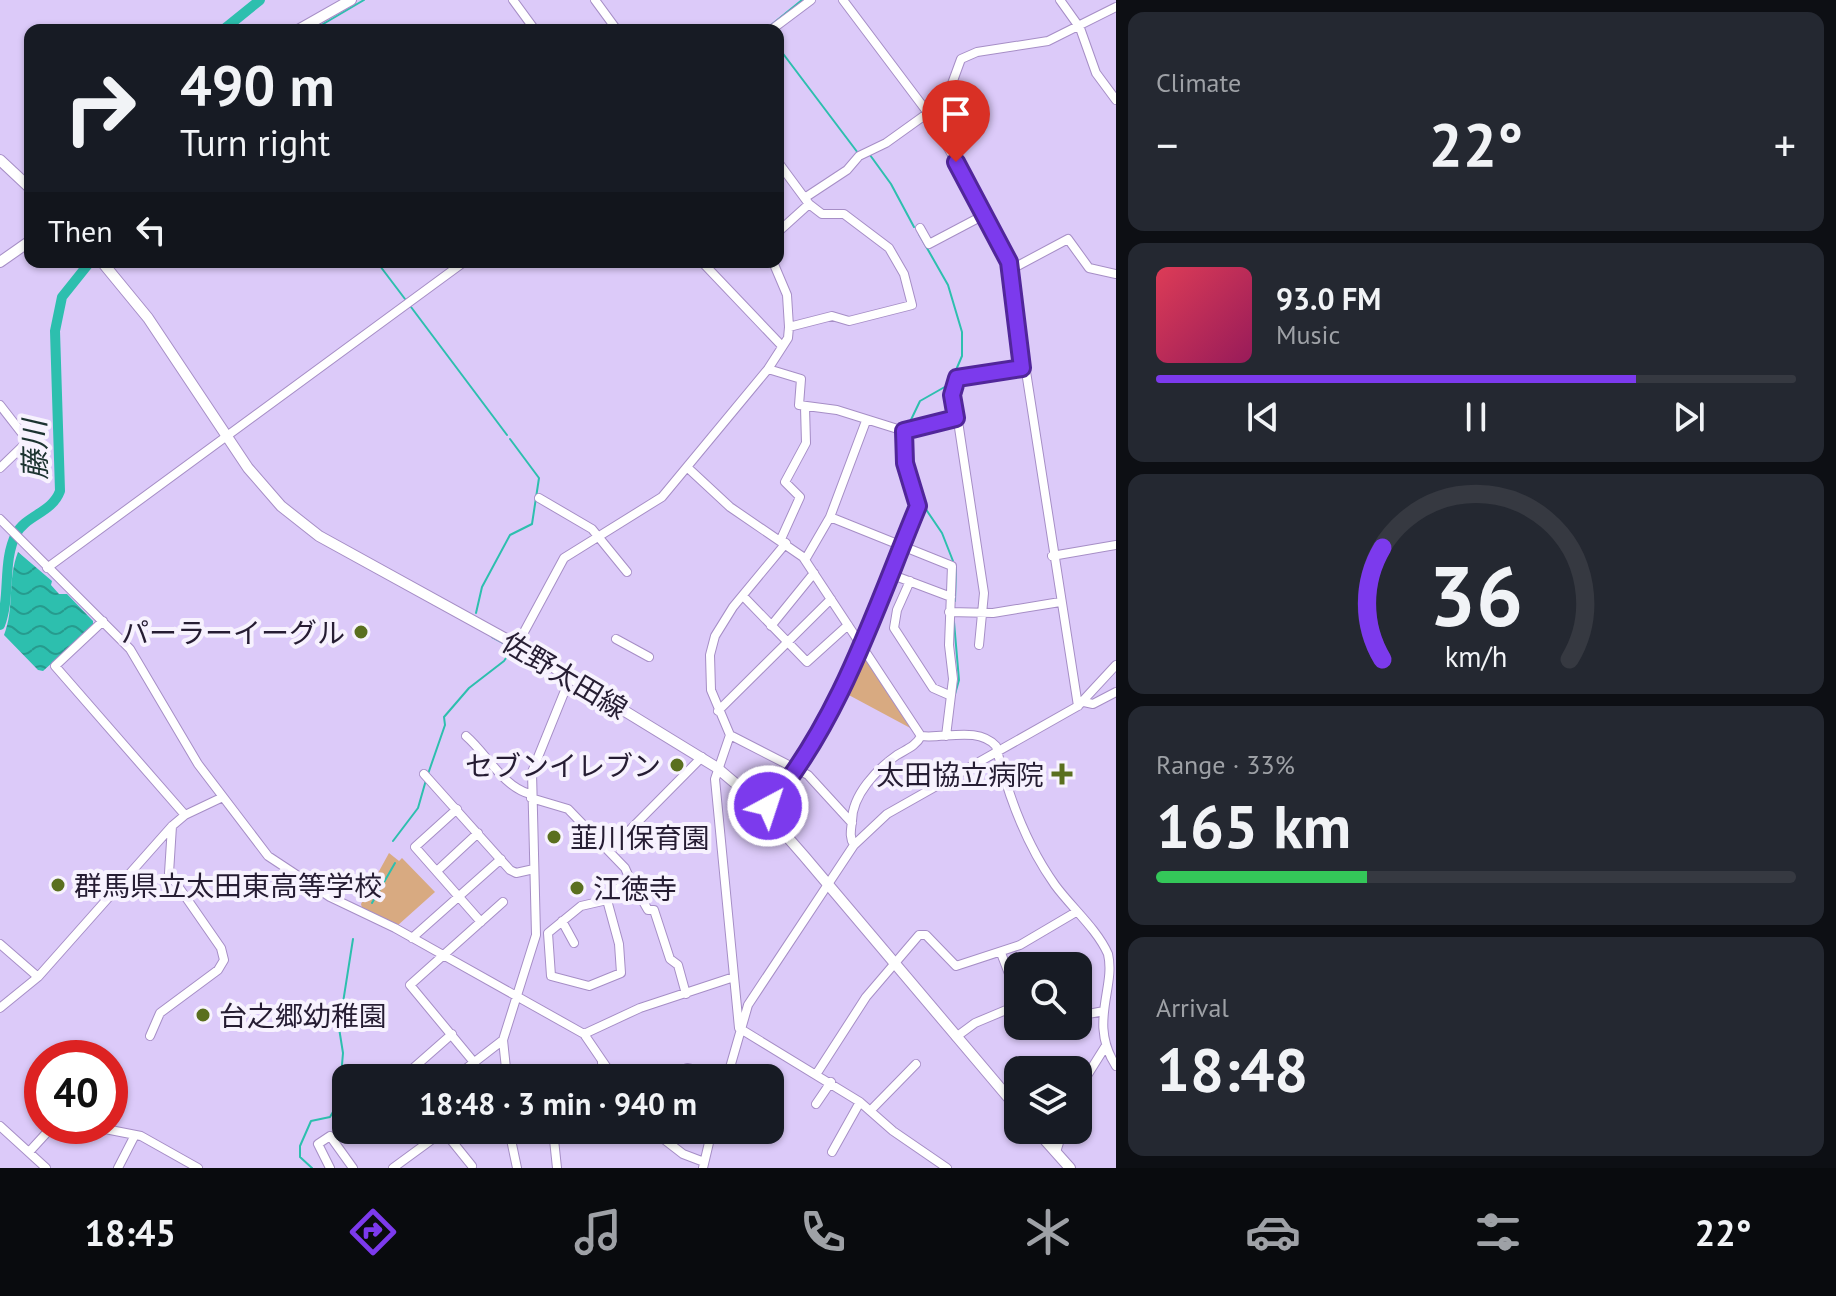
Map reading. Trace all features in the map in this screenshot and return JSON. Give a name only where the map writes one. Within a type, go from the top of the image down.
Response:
[{"type":"main road","points":[[309,24],[351,0]]},
{"type":"main road","points":[[0,160],[24,182]]},
{"type":"main road","points":[[0,262],[24,245]]},
{"type":"main road","name":"佐野太田線","points":[[107,268],[148,318],[265,489],[303,525],[517,645],[716,767],[764,810],[1004,1093]]},
{"type":"main road","points":[[1049,1144],[1070,1168]]},
{"type":"street","points":[[513,0],[531,24]]},
{"type":"street","points":[[595,0],[613,24]]},
{"type":"street","points":[[779,24],[811,0]]},
{"type":"street","points":[[843,0],[928,114],[1006,256],[1052,556],[1081,704]]},
{"type":"street","points":[[1060,0],[1080,28],[1096,73],[1116,100]]},
{"type":"street","points":[[784,225],[807,200],[847,170],[859,156],[886,143],[946,100],[961,59],[977,52],[1048,41],[1080,28],[1116,7]]},
{"type":"street","points":[[784,170],[807,200],[825,215],[844,214],[889,248],[904,274],[912,305],[849,321],[832,316],[789,327]]},
{"type":"street","points":[[920,228],[929,244],[984,215]]},
{"type":"street","points":[[1008,271],[1068,239],[1089,268],[1116,274]]},
{"type":"street","points":[[47,568],[456,268]]},
{"type":"street","points":[[708,268],[782,346]]},
{"type":"street","points":[[517,645],[564,558],[651,506],[688,468],[768,369],[788,338],[789,327],[787,295],[776,268]]},
{"type":"street","points":[[979,645],[984,593],[952,395],[957,378],[1022,368]]},
{"type":"street","points":[[768,369],[801,379],[799,405],[805,407],[837,410],[904,431],[956,418]]},
{"type":"street","points":[[0,405],[28,441],[0,468]]},
{"type":"street","points":[[805,407],[806,443],[785,482],[800,497],[783,541],[743,596],[711,648],[711,690],[730,735],[813,780],[852,823]]},
{"type":"street","points":[[771,626],[810,567],[866,421]]},
{"type":"street","points":[[764,810],[798,770],[861,643],[918,506],[905,463],[904,431]]},
{"type":"street","points":[[688,468],[730,507],[783,541],[810,567],[921,736]]},
{"type":"street","points":[[539,498],[599,535],[627,572]]},
{"type":"street","points":[[830,517],[950,564],[953,571],[949,612],[953,679],[946,736]]},
{"type":"street","points":[[0,519],[130,649],[188,749],[278,864],[330,897],[412,938],[584,1034],[606,1064]]},
{"type":"street","points":[[1052,556],[1116,545]]},
{"type":"street","points":[[890,574],[951,597]]},
{"type":"street","points":[[910,581],[897,610],[894,628],[933,688],[949,695]]},
{"type":"street","points":[[743,596],[809,663],[848,625]]},
{"type":"street","points":[[718,711],[831,599]]},
{"type":"street","points":[[949,612],[981,614],[1060,602]]},
{"type":"street","points":[[103,621],[55,666],[185,815]]},
{"type":"street","points":[[616,639],[649,657]]},
{"type":"street","points":[[730,1064],[748,1005],[854,845],[887,814],[1081,704],[1116,665]]},
{"type":"street","points":[[506,1064],[503,1040],[536,935],[530,796],[532,772],[570,678]]},
{"type":"street","points":[[1081,704],[1093,704],[1116,692]]},
{"type":"street","points":[[730,735],[716,767],[739,1028]]},
{"type":"street","points":[[466,736],[484,751],[504,777],[530,796],[568,809],[609,851],[648,910],[654,910],[670,959],[678,965],[686,994]]},
{"type":"street","points":[[921,736],[987,739],[997,750],[1022,832],[1113,964],[1104,1011],[1105,1044],[1116,1066]]},
{"type":"street","points":[[854,845],[850,837],[852,823],[862,790],[884,765],[916,744],[921,736]]},
{"type":"street","points":[[609,851],[702,757]]},
{"type":"street","points":[[426,776],[516,873],[534,869]]},
{"type":"street","points":[[0,1008],[38,977],[172,826],[185,815],[223,797]]},
{"type":"street","points":[[457,809],[415,847],[481,922]]},
{"type":"street","points":[[150,1036],[160,1013],[218,970],[224,960],[221,948],[169,873],[172,826]]},
{"type":"street","points":[[437,871],[478,833]]},
{"type":"street","points":[[412,938],[501,859]]},
{"type":"street","points":[[607,900],[619,944],[621,973],[589,986],[551,976],[548,936],[581,906],[607,900],[629,877]]},
{"type":"street","points":[[474,1062],[410,985],[503,902]]},
{"type":"street","points":[[817,1073],[866,997],[893,963],[923,933],[956,966],[1001,953],[1049,931],[1076,912]]},
{"type":"street","points":[[562,921],[574,943]]},
{"type":"street","points":[[536,935],[548,936]]},
{"type":"street","points":[[0,944],[38,977]]},
{"type":"street","points":[[1001,953],[1004,961]]},
{"type":"street","points":[[584,1034],[640,1008],[686,994],[717,980],[734,977]]},
{"type":"street","points":[[956,1037],[975,1023],[1004,1011]]},
{"type":"street","points":[[1092,1013],[1104,1011]]},
{"type":"street","points":[[739,1028],[831,1082],[893,1131],[947,1168]]},
{"type":"street","points":[[418,1064],[452,1034]]},
{"type":"street","points":[[1092,1066],[1105,1044],[1116,1039]]},
{"type":"street","points":[[472,1064],[503,1040]]},
{"type":"street","points":[[602,1057],[602,1064]]},
{"type":"street","points":[[870,1111],[916,1064]]},
{"type":"street","points":[[816,1104],[831,1082]]},
{"type":"street","points":[[832,1152],[860,1102]]},
{"type":"street","points":[[0,1126],[46,1168]]},
{"type":"street","points":[[29,1152],[51,1128],[58,1131],[100,1128],[135,1135],[198,1168]]},
{"type":"street","points":[[118,1168],[135,1135]]},
{"type":"street","points":[[330,1168],[318,1144],[330,1136],[353,1168]]},
{"type":"street","points":[[393,1168],[425,1144]]},
{"type":"street","points":[[455,1144],[472,1166]]},
{"type":"street","points":[[512,1144],[517,1168]]},
{"type":"street","points":[[554,1144],[557,1168]]},
{"type":"street","points":[[670,1144],[706,1166],[710,1144]]},
{"type":"street","points":[[1056,1152],[1059,1144]]},
{"type":"shaded area","points":[[859,656],[864,656],[914,730],[845,693]]},
{"type":"shaded area","points":[[389,853],[399,861],[402,858],[435,892],[397,926],[362,908],[361,904]]},
{"type":"water","points":[[18,552],[52,581],[51,585],[59,594],[67,594],[93,621],[93,626],[43,671],[38,670],[4,635]]},
{"type":"waterway","name":"藤川","points":[[230,24],[260,0]]},
{"type":"waterway","points":[[323,24],[364,0]]},
{"type":"waterway","points":[[772,24],[802,0]]},
{"type":"waterway","points":[[784,55],[858,153]]},
{"type":"waterway","points":[[870,155],[891,184],[914,227]]},
{"type":"waterway","points":[[908,426],[920,401],[950,384],[962,356],[962,332],[948,285],[919,234]]},
{"type":"waterway","name":"藤川","points":[[0,625],[9,556],[16,534],[26,522],[51,504],[60,491],[55,331],[62,297],[85,268]]},
{"type":"waterway","points":[[382,268],[405,299]]},
{"type":"waterway","points":[[411,307],[507,435]]},
{"type":"waterway","points":[[476,613],[482,587],[510,535],[532,524],[539,478],[510,439]]},
{"type":"waterway","points":[[912,474],[921,502],[942,533],[953,561]]},
{"type":"waterway","points":[[955,601],[956,567]]},
{"type":"waterway","points":[[954,622],[959,680],[955,694]]},
{"type":"waterway","points":[[492,637],[507,645]]},
{"type":"waterway","points":[[428,774],[445,725],[444,717],[469,688],[504,661],[513,648]]},
{"type":"waterway","points":[[393,841],[418,808],[426,780]]},
{"type":"waterway","points":[[372,903],[395,863]]},
{"type":"waterway","points":[[312,1168],[300,1157],[300,1146],[311,1121],[330,1117],[337,1105],[343,1053],[339,1028],[353,939]]},
{"type":"place","name":"パーラーイーグル","points":[[361,632]]},
{"type":"place","name":"セブンイレブン","points":[[677,765]]},
{"type":"place","name":"太田協立病院","points":[[1062,774]]},
{"type":"place","name":"韮川保育園","points":[[554,837]]},
{"type":"place","name":"群馬県立太田東高等学校","points":[[58,885]]},
{"type":"place","name":"江徳寺","points":[[577,888]]},
{"type":"place","name":"台之郷幼稚園","points":[[203,1015]]},
{"type":"route","points":[[768,806],[801,766],[838,693],[918,506],[918,495],[905,463],[904,431],[923,429],[956,418],[952,395],[957,378],[1022,368],[1009,262],[956,162]]}]
